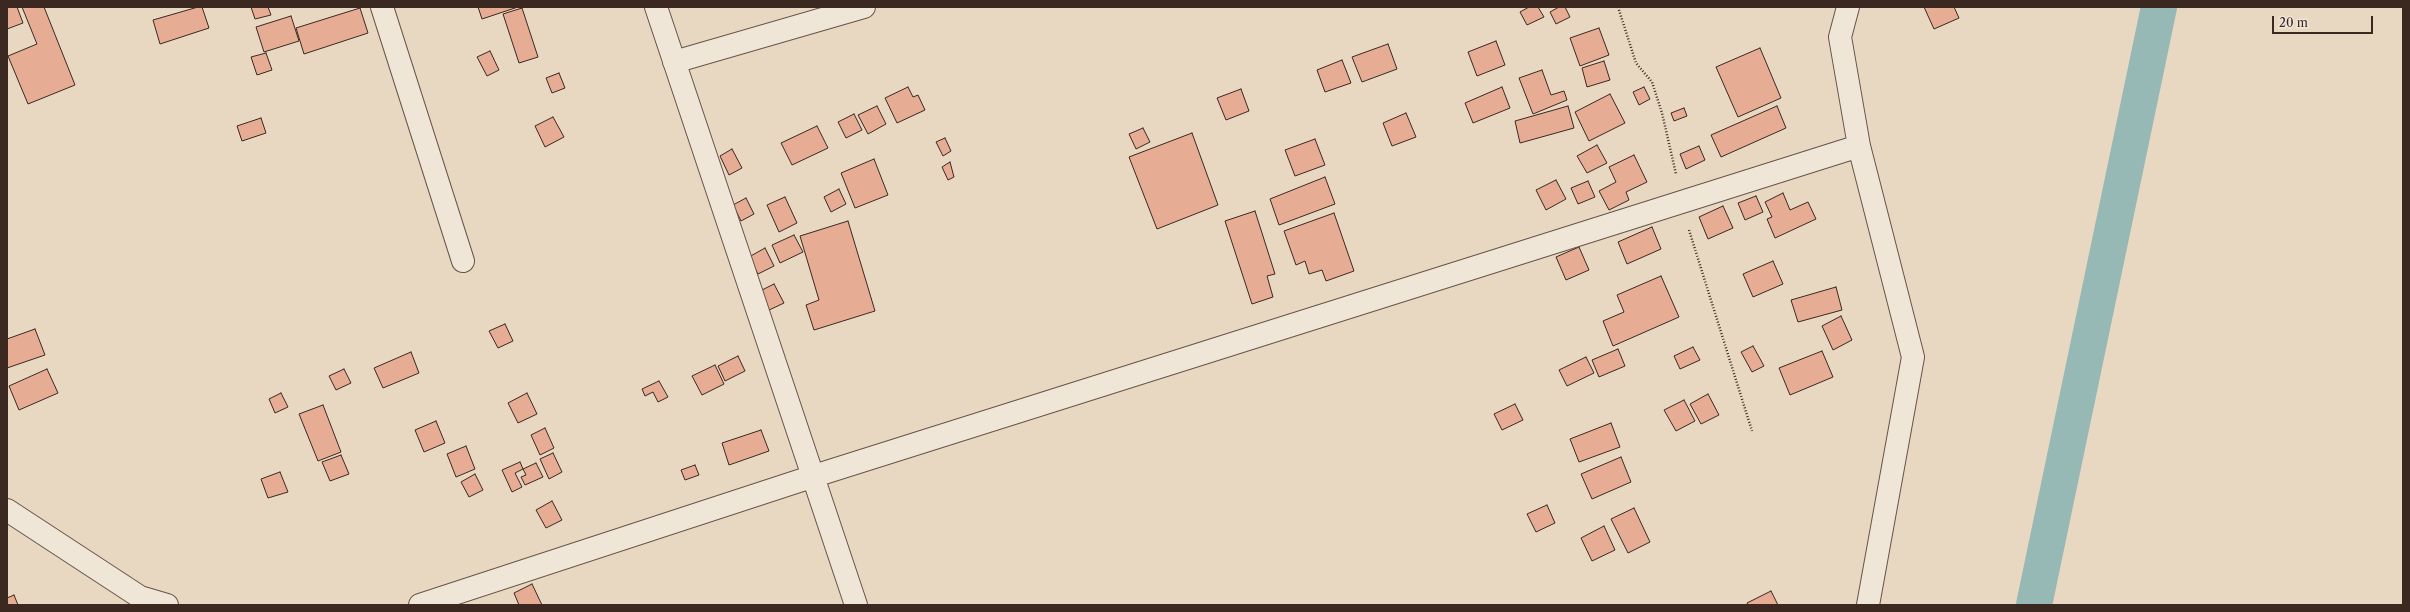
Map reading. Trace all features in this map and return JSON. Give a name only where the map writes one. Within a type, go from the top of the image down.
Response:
[{"type":"street","points":[[382,7],[463,261]]},
{"type":"street","points":[[656,7],[811,477],[856,605]]},
{"type":"street","points":[[674,62],[864,7]]},
{"type":"street","points":[[1848,7],[1840,37],[1859,146],[1913,357],[1868,605]]},
{"type":"street","points":[[420,605],[811,477],[1859,146]]},
{"type":"street","points":[[7,510],[140,597],[167,605]]},
{"type":"building","points":[[7,7],[17,7],[23,23],[7,29]]},
{"type":"building","points":[[22,7],[44,7],[75,85],[28,104],[8,56],[37,44]]},
{"type":"building","points":[[202,7],[209,28],[160,44],[153,20]]},
{"type":"building","points":[[251,7],[268,7],[271,15],[255,19]]},
{"type":"building","points":[[478,7],[518,7],[482,19]]},
{"type":"building","points":[[1529,7],[1538,7],[1544,17],[1527,25],[1520,12]]},
{"type":"building","points":[[1559,7],[1565,7],[1570,17],[1556,24],[1550,12]]},
{"type":"building","points":[[1924,7],[1954,7],[1959,18],[1934,29]]},
{"type":"building","points":[[360,8],[368,33],[304,54],[296,28]]},
{"type":"building","points":[[522,8],[538,57],[519,63],[503,14]]},
{"type":"building","points":[[291,16],[299,41],[264,52],[256,27]]},
{"type":"building","points":[[1599,28],[1609,55],[1580,66],[1570,38]]},
{"type":"building","points":[[1496,41],[1505,65],[1477,76],[1468,52]]},
{"type":"building","points":[[1388,44],[1397,69],[1362,82],[1352,57]]},
{"type":"building","points":[[1760,48],[1781,98],[1738,117],[1716,67]]},
{"type":"building","points":[[490,51],[499,70],[487,76],[477,57]]},
{"type":"building","points":[[266,53],[272,70],[257,75],[251,57]]},
{"type":"building","points":[[1342,60],[1351,83],[1325,92],[1317,70]]},
{"type":"building","points":[[1604,61],[1610,80],[1587,87],[1582,68]]},
{"type":"building","points":[[1542,70],[1551,95],[1564,91],[1567,100],[1533,114],[1519,78]]},
{"type":"building","points":[[559,73],[565,88],[552,93],[546,78]]},
{"type":"building","points":[[908,87],[913,97],[918,95],[925,110],[897,123],[885,98]]},
{"type":"building","points":[[1502,87],[1510,108],[1473,123],[1465,103]]},
{"type":"building","points":[[1644,87],[1650,99],[1639,105],[1633,92]]},
{"type":"building","points":[[1241,89],[1249,111],[1226,120],[1217,98]]},
{"type":"building","points":[[1610,94],[1625,123],[1589,141],[1575,112]]},
{"type":"building","points":[[877,106],[886,124],[868,134],[858,115]]},
{"type":"building","points":[[1568,106],[1574,128],[1520,143],[1515,121]]},
{"type":"building","points":[[1777,106],[1786,128],[1721,157],[1711,135]]},
{"type":"building","points":[[1684,108],[1687,116],[1674,121],[1671,113]]},
{"type":"building","points":[[1406,113],[1416,137],[1392,146],[1383,123]]},
{"type":"building","points":[[854,114],[862,130],[846,138],[838,122]]},
{"type":"building","points":[[553,117],[564,137],[545,147],[535,126]]},
{"type":"building","points":[[261,118],[266,133],[242,141],[237,126]]},
{"type":"building","points":[[817,126],[828,148],[792,165],[781,143]]},
{"type":"building","points":[[1143,128],[1150,142],[1136,149],[1129,134]]},
{"type":"building","points":[[1192,133],[1218,205],[1157,229],[1129,157]]},
{"type":"building","points":[[945,138],[951,151],[943,156],[936,142]]},
{"type":"building","points":[[1315,139],[1325,165],[1295,176],[1285,150]]},
{"type":"building","points":[[1597,145],[1607,163],[1587,173],[1577,156]]},
{"type":"building","points":[[1699,146],[1705,160],[1686,169],[1680,154]]},
{"type":"building","points":[[732,149],[742,168],[729,175],[720,156]]},
{"type":"building","points":[[1634,155],[1647,182],[1626,192],[1629,200],[1609,210],[1599,191],[1616,182],[1609,167]]},
{"type":"building","points":[[874,159],[888,195],[855,208],[841,173]]},
{"type":"building","points":[[950,162],[954,177],[948,180],[942,167]]},
{"type":"building","points":[[1325,177],[1335,204],[1279,225],[1270,199]]},
{"type":"building","points":[[1556,180],[1566,199],[1546,210],[1536,190]]},
{"type":"building","points":[[1588,181],[1595,197],[1578,204],[1571,188]]},
{"type":"building","points":[[839,189],[846,204],[831,212],[824,197]]},
{"type":"building","points":[[1783,193],[1790,210],[1808,202],[1816,219],[1775,238],[1767,219],[1772,217],[1765,202]]},
{"type":"building","points":[[1756,196],[1763,212],[1745,220],[1738,203]]},
{"type":"building","points":[[785,197],[797,223],[779,232],[767,205]]},
{"type":"building","points":[[746,198],[754,214],[741,221],[733,205]]},
{"type":"building","points":[[1723,206],[1733,228],[1708,239],[1699,217]]},
{"type":"building","points":[[1255,211],[1275,274],[1267,276],[1273,297],[1252,304],[1225,221]]},
{"type":"building","points":[[1334,213],[1354,271],[1326,281],[1322,270],[1309,274],[1305,261],[1296,265],[1284,231]]},
{"type":"building","points":[[848,221],[875,311],[814,330],[806,305],[819,300],[800,236]]},
{"type":"building","points":[[1652,227],[1661,249],[1627,264],[1618,242]]},
{"type":"building","points":[[794,235],[803,252],[780,263],[772,245]]},
{"type":"building","points":[[1579,247],[1589,270],[1566,280],[1556,257]]},
{"type":"building","points":[[765,248],[774,266],[758,274],[749,257]]},
{"type":"building","points":[[1773,261],[1783,284],[1753,297],[1743,274]]},
{"type":"building","points":[[1661,276],[1679,317],[1613,346],[1603,321],[1624,312],[1617,295]]},
{"type":"building","points":[[774,284],[784,303],[767,311],[758,292]]},
{"type":"building","points":[[1836,287],[1842,310],[1798,322],[1791,300]]},
{"type":"building","points":[[1841,316],[1852,340],[1833,350],[1822,326]]},
{"type":"building","points":[[505,324],[513,341],[498,348],[489,331]]},
{"type":"building","points":[[35,329],[45,355],[7,368],[7,339]]},
{"type":"building","points":[[1753,346],[1764,366],[1752,372],[1741,352]]},
{"type":"building","points":[[1693,347],[1700,360],[1680,369],[1674,356]]},
{"type":"building","points":[[1618,349],[1625,366],[1599,377],[1592,360]]},
{"type":"building","points":[[1822,351],[1833,377],[1790,395],[1779,368]]},
{"type":"building","points":[[411,352],[419,373],[383,388],[374,368]]},
{"type":"building","points":[[738,356],[745,371],[725,381],[718,366]]},
{"type":"building","points":[[1586,357],[1594,373],[1567,386],[1559,370]]},
{"type":"building","points":[[715,365],[724,384],[702,395],[692,376]]},
{"type":"building","points":[[47,369],[58,393],[19,410],[9,386]]},
{"type":"building","points":[[344,369],[351,383],[336,390],[329,376]]},
{"type":"building","points":[[659,381],[668,397],[658,402],[653,392],[645,396],[642,389]]},
{"type":"building","points":[[281,393],[288,407],[275,413],[269,399]]},
{"type":"building","points":[[527,393],[537,414],[518,423],[508,403]]},
{"type":"building","points":[[1708,394],[1719,415],[1701,424],[1690,404]]},
{"type":"building","points":[[1684,400],[1695,421],[1676,431],[1664,410]]},
{"type":"building","points":[[1515,404],[1523,420],[1502,430],[1494,414]]},
{"type":"building","points":[[323,405],[341,452],[318,461],[299,414]]},
{"type":"building","points":[[436,421],[445,443],[424,452],[415,430]]},
{"type":"building","points":[[1611,423],[1620,447],[1579,462],[1570,439]]},
{"type":"building","points":[[545,428],[554,448],[540,455],[531,435]]},
{"type":"building","points":[[761,430],[769,451],[729,465],[722,443]]},
{"type":"building","points":[[466,446],[475,469],[456,477],[447,454]]},
{"type":"building","points":[[553,453],[562,472],[549,479],[540,459]]},
{"type":"building","points":[[341,455],[349,474],[330,481],[322,462]]},
{"type":"building","points":[[1621,457],[1631,482],[1592,499],[1581,474]]},
{"type":"building","points":[[520,462],[523,469],[515,473],[522,487],[512,492],[502,470]]},
{"type":"building","points":[[536,463],[543,477],[525,485],[521,477],[526,475],[523,469]]},
{"type":"building","points":[[695,465],[699,475],[685,480],[681,470]]},
{"type":"building","points":[[280,472],[288,492],[268,498],[261,479]]},
{"type":"building","points":[[475,474],[483,490],[469,497],[461,482]]},
{"type":"building","points":[[552,501],[562,520],[546,528],[536,510]]},
{"type":"building","points":[[1547,505],[1555,523],[1536,532],[1527,514]]},
{"type":"building","points":[[1634,508],[1650,542],[1628,553],[1611,519]]},
{"type":"building","points":[[1604,526],[1615,550],[1592,561],[1581,538]]},
{"type":"building","points":[[532,584],[542,605],[519,605],[514,593]]},
{"type":"building","points":[[1771,591],[1778,605],[1748,605],[1747,603]]},
{"type":"building","points":[[14,595],[18,605],[7,605],[7,598]]},
{"type":"waterway","points":[[2034,605],[2159,7]]}]
